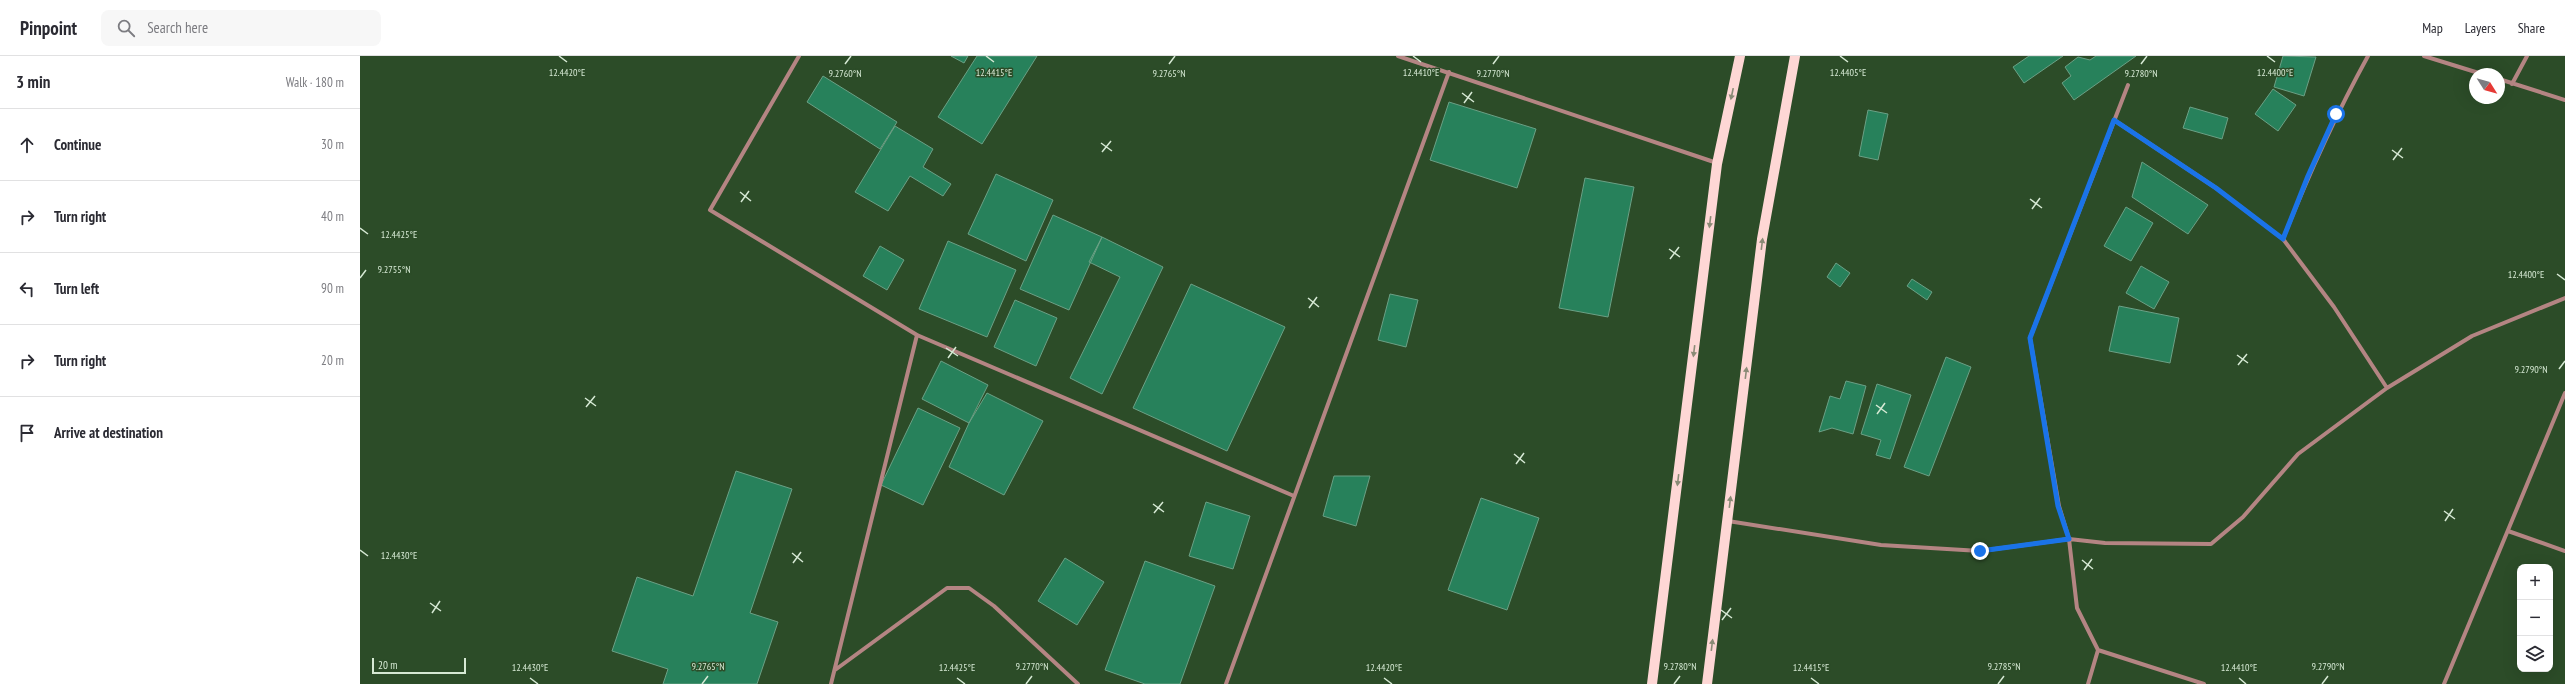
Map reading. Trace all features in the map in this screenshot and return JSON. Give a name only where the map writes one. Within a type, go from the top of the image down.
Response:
[{"type":"main road","points":[[1652,684],[1717,164],[1740,56]]},
{"type":"main road","points":[[1707,684],[1762,239],[1795,56]]},
{"type":"street","points":[[799,56],[710,210],[917,335],[1294,496]]},
{"type":"street","points":[[1398,56],[1717,164]]},
{"type":"street","points":[[2283,239],[2308,176],[2336,114],[2368,56]]},
{"type":"street","points":[[2424,56],[2469,70]]},
{"type":"street","points":[[2512,84],[2527,56]]},
{"type":"street","points":[[1226,684],[1448,72]]},
{"type":"street","points":[[2505,81],[2565,100]]},
{"type":"street","points":[[2088,684],[2098,650],[2077,608],[2069,539],[2058,506],[2030,338],[2128,85]]},
{"type":"street","points":[[2114,120],[2216,188],[2283,239],[2334,306],[2387,388]]},
{"type":"street","points":[[1728,521],[1881,545],[1980,551],[2069,539],[2105,543],[2211,544],[2243,517],[2298,454],[2387,388],[2472,336],[2565,298]]},
{"type":"street","points":[[831,684],[917,335]]},
{"type":"street","points":[[2444,684],[2565,393]]},
{"type":"street","points":[[2508,531],[2565,551]]},
{"type":"street","points":[[835,670],[947,588],[969,588],[994,606],[1078,684]]},
{"type":"street","points":[[2098,650],[2204,684]]},
{"type":"building","points":[[951,56],[968,56],[964,63]]},
{"type":"building","points":[[977,56],[1037,56],[982,144],[938,117]]},
{"type":"building","points":[[2029,56],[2063,56],[2024,83],[2013,67]]},
{"type":"building","points":[[2096,56],[2136,56],[2074,100],[2062,83],[2071,76],[2065,67],[2078,57],[2090,60]]},
{"type":"building","points":[[2283,56],[2316,57],[2304,96],[2274,87]]},
{"type":"building","points":[[823,76],[897,122],[880,149],[807,102]]},
{"type":"building","points":[[2273,89],[2296,105],[2278,131],[2255,114]]},
{"type":"building","points":[[1449,102],[1536,129],[1517,188],[1430,160]]},
{"type":"building","points":[[2190,107],[2228,118],[2222,139],[2183,128]]},
{"type":"building","points":[[1868,110],[1888,114],[1878,160],[1859,156]]},
{"type":"building","points":[[895,126],[933,149],[923,167],[951,184],[943,196],[910,176],[888,211],[855,192]]},
{"type":"building","points":[[2142,162],[2208,205],[2188,234],[2132,197]]},
{"type":"building","points":[[996,174],[1053,200],[1026,261],[968,234]]},
{"type":"building","points":[[1585,178],[1634,187],[1608,317],[1559,308]]},
{"type":"building","points":[[2126,207],[2153,223],[2131,261],[2104,246]]},
{"type":"building","points":[[1053,215],[1102,237],[1069,310],[1020,289]]},
{"type":"building","points":[[1102,237],[1163,267],[1102,394],[1070,378],[1120,277],[1089,262]]},
{"type":"building","points":[[948,241],[1016,270],[987,337],[919,309]]},
{"type":"building","points":[[880,246],[904,260],[887,290],[863,276]]},
{"type":"building","points":[[1836,263],[1850,273],[1840,287],[1827,277]]},
{"type":"building","points":[[2141,266],[2169,282],[2154,309],[2126,293]]},
{"type":"building","points":[[1912,279],[1932,292],[1927,300],[1907,286]]},
{"type":"building","points":[[1191,284],[1285,327],[1227,451],[1133,408]]},
{"type":"building","points":[[1390,294],[1418,300],[1406,347],[1378,340]]},
{"type":"building","points":[[1015,300],[1057,318],[1036,366],[994,347]]},
{"type":"building","points":[[2119,306],[2179,318],[2170,363],[2109,351]]},
{"type":"building","points":[[1946,357],[1971,367],[1929,476],[1904,467]]},
{"type":"building","points":[[941,361],[988,385],[969,423],[922,399]]},
{"type":"building","points":[[1846,381],[1866,386],[1853,434],[1832,428],[1819,432],[1830,396],[1840,399]]},
{"type":"building","points":[[1877,384],[1911,395],[1890,459],[1876,455],[1881,440],[1861,434]]},
{"type":"building","points":[[987,393],[1043,421],[1004,495],[949,467],[969,423]]},
{"type":"building","points":[[918,408],[960,428],[923,505],[881,485]]},
{"type":"building","points":[[736,471],[792,489],[750,613],[778,622],[757,684],[663,684],[668,669],[612,651],[637,577],[693,596]]},
{"type":"building","points":[[1334,476],[1370,476],[1356,526],[1323,516]]},
{"type":"building","points":[[1481,498],[1539,518],[1507,610],[1448,590]]},
{"type":"building","points":[[1206,502],[1250,516],[1233,569],[1189,556]]},
{"type":"building","points":[[1065,558],[1104,582],[1077,625],[1038,601]]},
{"type":"building","points":[[1145,561],[1215,586],[1180,684],[1145,684],[1105,670]]},
{"type":"route","points":[[1980,551],[2069,539],[2058,506],[2030,338],[2053,274],[2114,120],[2216,188],[2283,239],[2308,176],[2336,114]]}]
